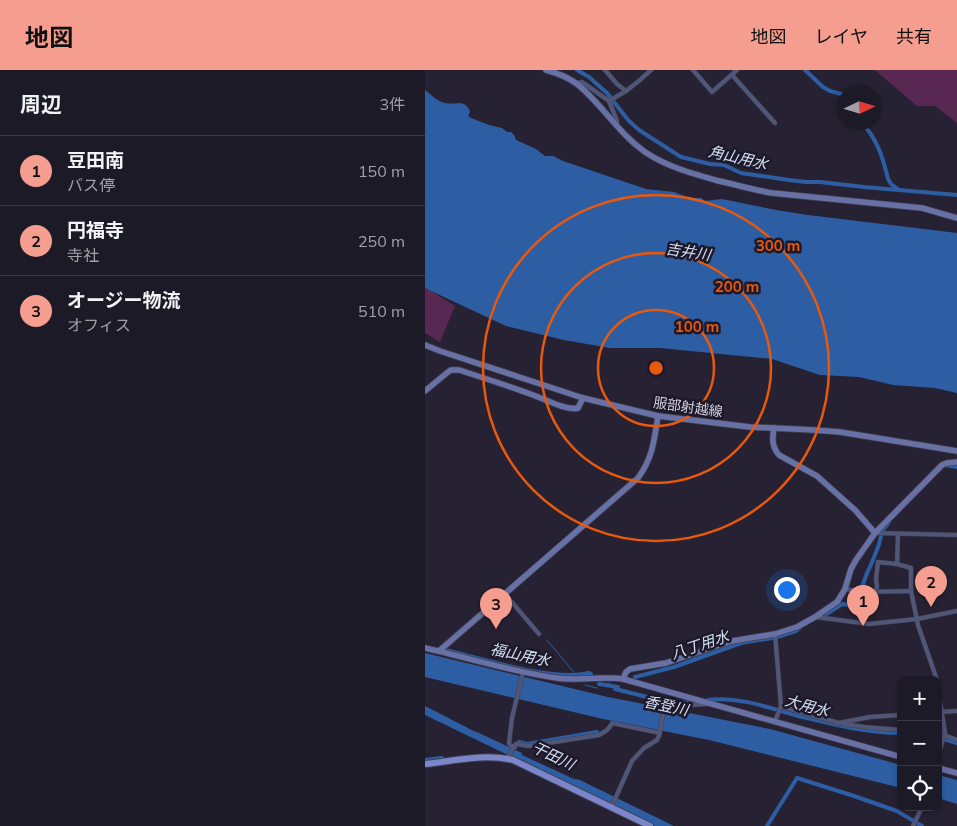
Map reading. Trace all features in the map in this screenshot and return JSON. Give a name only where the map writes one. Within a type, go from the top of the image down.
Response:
[{"type":"main road","points":[[425,764],[469,758],[508,757],[650,826]]},
{"type":"street","points":[[546,70],[557,73],[576,83],[645,152],[663,162],[695,175],[753,190],[922,208],[957,218]]},
{"type":"street","points":[[605,70],[626,91]]},
{"type":"street","points":[[609,101],[626,91],[651,70]]},
{"type":"street","points":[[693,70],[712,92],[737,70]]},
{"type":"street","points":[[732,75],[775,123]]},
{"type":"street","points":[[576,83],[582,82],[609,101],[617,121],[617,126]]},
{"type":"street","name":"服部射越線","points":[[425,345],[583,398],[658,416],[718,424],[840,432],[957,451]]},
{"type":"street","points":[[425,391],[447,372],[459,370],[572,409],[578,408],[583,398]]},
{"type":"street","points":[[439,651],[638,478],[649,461],[653,449],[658,416]]},
{"type":"street","points":[[774,428],[774,450],[779,455],[817,476],[855,510],[875,533],[957,535]]},
{"type":"street","points":[[623,679],[626,672],[630,670],[666,663],[732,641],[775,634],[797,627],[815,617],[837,602],[845,589],[851,569],[875,533],[942,465],[947,462],[957,462]]},
{"type":"street","points":[[897,564],[898,534]]},
{"type":"street","points":[[875,591],[878,562],[911,568],[911,591],[917,619],[936,676]]},
{"type":"street","points":[[845,589],[854,591],[911,591]]},
{"type":"street","points":[[505,594],[539,634]]},
{"type":"street","points":[[815,617],[869,624],[917,619],[957,611]]},
{"type":"street","points":[[775,634],[780,709],[775,721]]},
{"type":"street","points":[[425,648],[523,673],[569,679],[612,677],[623,679],[897,756]]},
{"type":"street","points":[[514,748],[509,743],[512,718],[523,673]]},
{"type":"street","points":[[612,807],[632,761],[644,748],[657,740],[665,704],[680,706],[709,703]]},
{"type":"street","points":[[780,709],[839,723],[897,730]]},
{"type":"street","points":[[942,712],[957,711]]},
{"type":"street","points":[[839,723],[870,717],[897,715]]},
{"type":"street","points":[[941,721],[944,737],[942,743]]},
{"type":"street","points":[[508,757],[517,744],[529,746],[599,735],[605,732],[612,723],[660,732]]},
{"type":"street","points":[[944,737],[957,740]]},
{"type":"street","points":[[942,769],[957,773]]},
{"type":"street","points":[[913,826],[920,811]]},
{"type":"shaded area","points":[[875,70],[957,70],[957,123],[935,106],[917,106]]},
{"type":"shaded area","points":[[425,287],[455,306],[440,342],[425,333]]},
{"type":"water","name":"吉井川","points":[[425,90],[442,102],[465,105],[470,112],[468,116],[471,118],[511,132],[516,140],[536,149],[545,156],[553,156],[646,189],[674,192],[690,198],[701,198],[705,201],[722,199],[808,215],[957,233],[957,393],[935,388],[893,385],[859,377],[820,375],[772,359],[660,348],[610,348],[564,340],[506,326],[429,290],[425,287]]},
{"type":"water","points":[[425,653],[608,697],[770,729],[897,764],[897,787],[709,740],[603,719],[425,677]]},
{"type":"water","points":[[425,706],[469,729],[522,753],[522,755],[580,780],[674,826],[655,826],[425,715]]},
{"type":"water","points":[[942,776],[957,780],[957,804],[942,799]]},
{"type":"waterway","name":"角山用水","points":[[577,70],[589,77],[607,93],[628,120],[639,130],[681,157],[710,164],[724,165],[741,173],[789,180],[957,195]]},
{"type":"waterway","points":[[805,70],[823,87],[837,93]]},
{"type":"waterway","points":[[868,130],[879,149],[888,179],[899,190]]},
{"type":"waterway","name":"八丁用水","points":[[945,465],[957,467]]},
{"type":"waterway","name":"八丁用水","points":[[883,530],[889,522]]},
{"type":"waterway","name":"八丁用水","points":[[861,590],[881,536]]},
{"type":"waterway","name":"八丁用水","points":[[822,617],[842,604],[847,605],[856,594]]},
{"type":"waterway","name":"八丁用水","points":[[777,637],[800,628]]},
{"type":"waterway","name":"八丁用水","points":[[635,677],[674,667],[741,643],[772,638]]},
{"type":"waterway","points":[[547,640],[577,676]]},
{"type":"waterway","name":"福山用水","points":[[445,650],[543,673],[559,675],[591,674]]},
{"type":"waterway","name":"福山用水","points":[[605,684],[609,683]]},
{"type":"waterway","name":"福山用水","points":[[599,684],[618,687]]},
{"type":"waterway","points":[[585,685],[597,688]]},
{"type":"waterway","name":"大用水","points":[[615,689],[663,701],[694,702]]},
{"type":"waterway","name":"大用水","points":[[708,700],[720,699],[744,702],[839,726],[876,732],[897,733]]},
{"type":"waterway","name":"大用水","points":[[519,742],[527,744],[597,732]]},
{"type":"waterway","name":"大用水","points":[[942,738],[957,743]]},
{"type":"waterway","name":"大用水","points":[[425,760],[442,758]]},
{"type":"waterway","points":[[767,826],[797,778],[897,811],[922,826]]},
{"type":"place","name":"円福寺","points":[[931,607]]},
{"type":"place","name":"豆田南","points":[[863,626]]},
{"type":"place","name":"オージー物流","points":[[496,629]]},
{"type":"water label","name":"香登川","points":[[666,706]]},
{"type":"water label","name":"干田川","points":[[553,756]]}]
